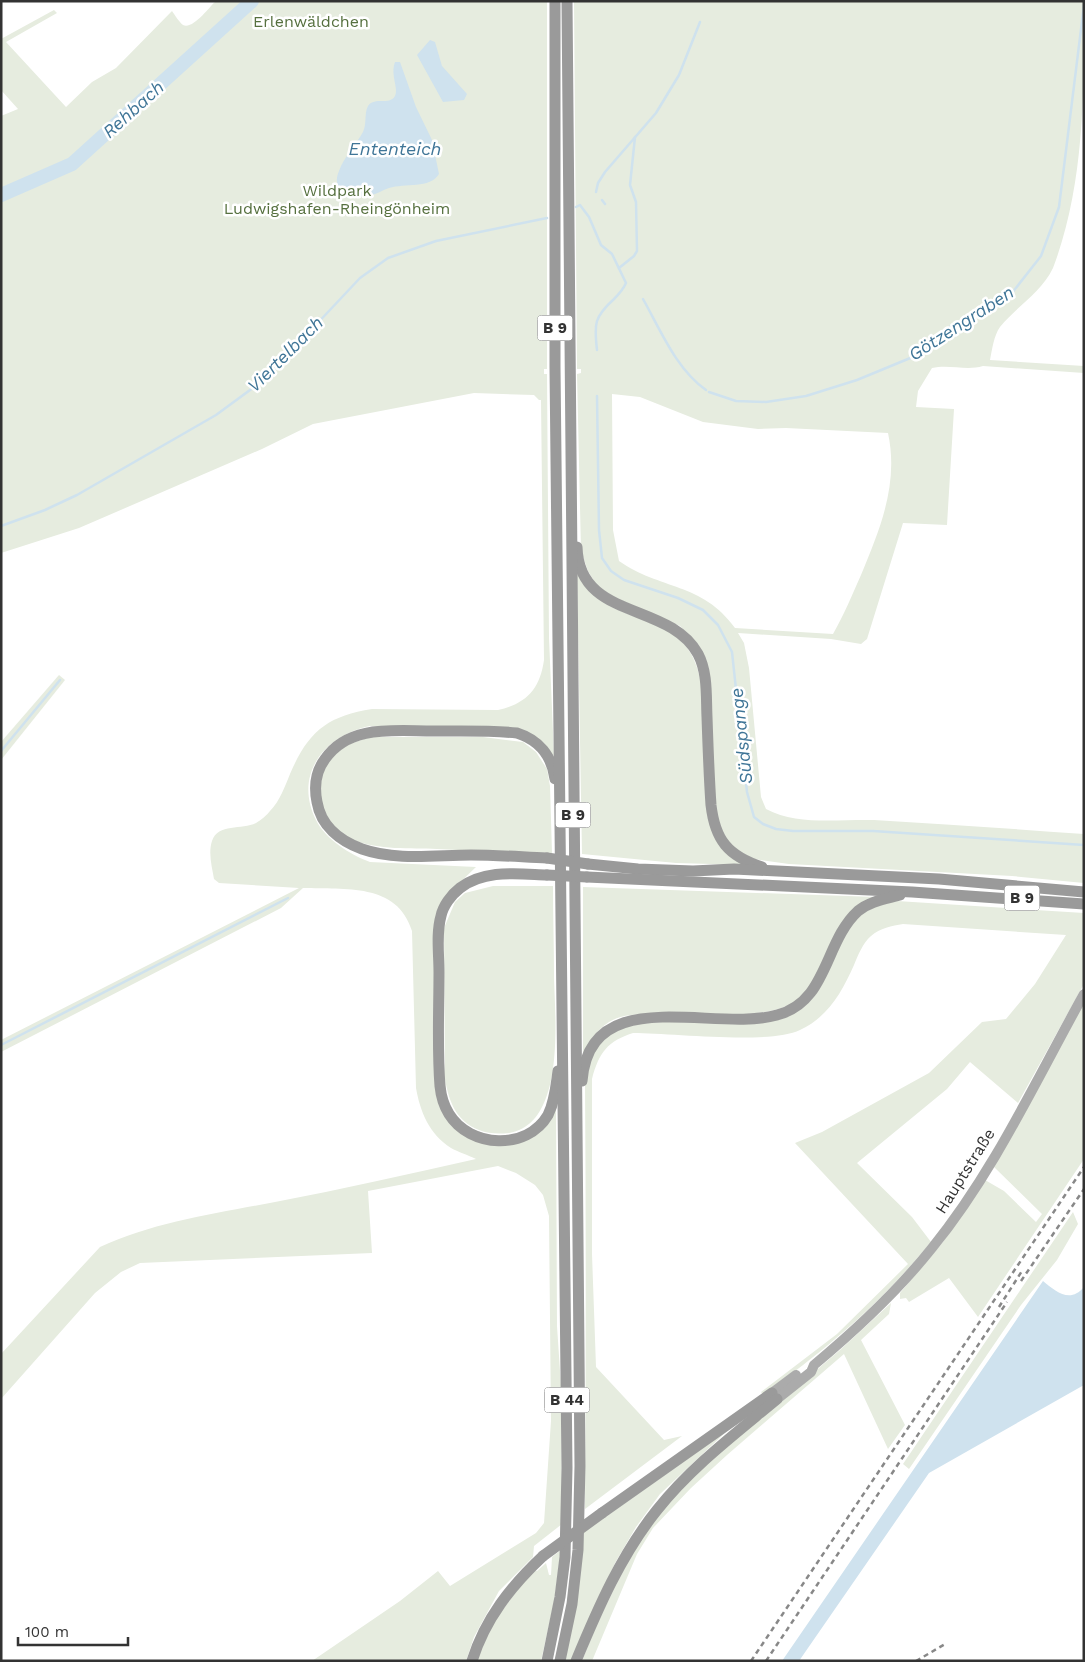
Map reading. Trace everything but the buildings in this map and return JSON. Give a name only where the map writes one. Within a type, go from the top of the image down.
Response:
[{"type":"highway","name":"B 9","points":[[555,1],[555,367],[560,808],[564,1058],[558,1069],[555,1093],[548,1115],[536,1128],[523,1136],[500,1141],[476,1136],[453,1121],[444,1104],[440,1086],[439,940],[441,916],[448,902],[460,888],[482,878],[500,873],[547,875],[587,877],[912,892],[1084,904]]},
{"type":"highway","name":"B 9","points":[[567,1],[576,1109]]},
{"type":"highway","points":[[571,520],[576,538],[580,567],[592,588],[615,604],[673,628],[684,636],[698,654],[705,678],[711,805],[716,832],[725,845],[738,857],[775,871]]},
{"type":"highway","points":[[560,808],[554,770],[546,753],[534,741],[517,733],[478,731],[368,732],[353,735],[336,746],[323,760],[317,775],[316,796],[320,815],[341,838],[363,849],[392,855],[548,858],[638,869],[775,871]]},
{"type":"highway","name":"B 9","points":[[775,871],[969,881],[1084,892]]},
{"type":"highway","points":[[576,1109],[588,1053],[598,1038],[612,1026],[638,1019],[766,1018],[790,1010],[813,991],[840,936],[858,911],[875,901],[912,892]]},
{"type":"highway","name":"B 44","points":[[547,1661],[560,1597],[565,1557],[568,1468],[564,1058]]},
{"type":"highway","name":"B 44","points":[[560,1661],[572,1604],[578,1550],[580,1466],[576,1109]]},
{"type":"highway","points":[[472,1661],[487,1624],[496,1609],[525,1573],[543,1556],[602,1513],[775,1396]]},
{"type":"highway","points":[[576,1661],[615,1574],[656,1511],[710,1455],[775,1396]]},
{"type":"main road","name":"Hauptstraße","points":[[775,1396],[811,1372],[814,1365],[891,1296],[933,1248],[982,1176],[1084,994]]},
{"type":"green space","name":"Wildpark Ludwigshafen-Rheingönheim","points":[[216,1],[547,1],[547,369],[544,369],[544,374],[547,374],[549,638],[554,756],[539,740],[370,726],[339,738],[327,748],[311,772],[308,787],[310,803],[320,827],[339,846],[363,859],[370,862],[476,867],[447,895],[435,933],[448,1119],[510,1144],[556,1108],[557,1326],[561,1386],[562,1524],[534,1546],[533,1557],[499,1591],[474,1637],[466,1661],[312,1661],[400,1601],[438,1571],[450,1586],[536,1533],[544,1523],[551,1421],[549,1216],[543,1195],[535,1185],[516,1173],[498,1166],[368,1191],[372,1253],[140,1263],[121,1272],[95,1293],[1,1399],[1,1354],[100,1247],[142,1231],[186,1219],[326,1192],[476,1159],[443,1142],[431,1129],[423,1113],[416,1088],[412,931],[405,915],[395,904],[382,896],[368,892],[303,888],[281,908],[1,1052],[1,1040],[299,888],[219,883],[214,879],[210,850],[215,835],[219,832],[256,823],[274,807],[304,747],[321,728],[343,716],[372,709],[498,710],[516,704],[530,694],[542,670],[544,660],[541,400],[534,395],[474,393],[313,424],[262,449],[79,528],[1,553],[1,116],[18,109],[1,90],[1,39],[54,10],[57,13],[6,42],[66,107],[92,82],[116,68],[172,11],[183,25],[187,26],[201,17]]},
{"type":"green space","points":[[574,1],[1084,1],[1083,103],[1077,170],[1064,236],[1048,277],[998,330],[990,360],[1084,366],[1084,373],[983,366],[932,368],[918,391],[916,407],[954,409],[947,525],[903,523],[867,639],[861,644],[831,639],[738,633],[744,643],[749,668],[761,797],[766,809],[791,818],[805,820],[874,820],[1084,834],[1084,883],[1012,876],[789,864],[754,859],[738,851],[724,838],[718,822],[713,776],[710,676],[698,644],[680,626],[616,598],[597,586],[588,571],[581,551],[577,374],[581,373],[581,369],[577,369]],"holes":[[[612,394],[640,397],[703,422],[758,429],[786,428],[888,433],[891,470],[886,506],[875,541],[861,575],[833,634],[735,628],[709,602],[695,594],[634,570],[619,561],[613,530]]]},
{"type":"green space","points":[[577,571],[595,595],[602,601],[618,610],[664,628],[687,647],[695,662],[701,683],[710,818],[746,865],[676,863],[582,854]]},
{"type":"green space","points":[[59,675],[65,680],[1,760],[1,742]]},
{"type":"green space","points":[[371,737],[483,737],[523,742],[536,752],[547,769],[550,786],[552,853],[395,848],[363,843],[345,836],[332,824],[323,808],[320,790],[321,782],[324,771],[332,756],[353,743]]},
{"type":"green space","points":[[493,886],[553,886],[555,1042],[549,1090],[540,1111],[527,1125],[502,1134],[490,1133],[471,1126],[459,1116],[451,1103],[445,1079],[444,928],[455,902],[465,893]]},
{"type":"green space","points":[[583,887],[876,897],[866,902],[824,970],[805,994],[796,1001],[783,1007],[750,1014],[647,1014],[621,1017],[609,1022],[600,1029],[583,1054]]},
{"type":"green space","points":[[897,901],[1084,913],[1084,984],[1018,1103],[970,1062],[947,1089],[857,1163],[912,1217],[931,1242],[873,1305],[809,1360],[763,1395],[761,1392],[837,1334],[908,1264],[795,1143],[822,1132],[929,1073],[982,1022],[1006,1019],[1035,984],[1066,935],[903,924],[890,927],[878,931],[868,939],[833,1003],[819,1018],[800,1030],[766,1037],[744,1038],[633,1033],[617,1040],[606,1049],[601,1055],[592,1079],[592,1254],[596,1367],[664,1440],[682,1436],[585,1509],[585,1083],[596,1049],[610,1033],[639,1024],[685,1021],[766,1022],[788,1016],[804,1007],[815,995],[845,936],[856,920],[869,910]]},
{"type":"green space","points":[[1084,1002],[1084,1159],[978,1317],[949,1278],[909,1302],[906,1298],[900,1299],[900,1293],[943,1242],[985,1180],[1004,1191],[1036,1222],[1042,1214],[993,1166]]},
{"type":"green space","points":[[1073,1212],[1078,1224],[1057,1260],[1021,1305],[909,1469],[903,1464]]},
{"type":"green space","points":[[891,1303],[889,1314],[861,1340],[905,1425],[888,1449],[844,1354],[727,1455],[691,1488],[653,1528],[637,1554],[592,1661],[582,1661],[598,1621],[636,1545],[684,1483],[840,1350]]},
{"type":"green space","points":[[727,1431],[660,1494],[636,1527],[615,1563],[571,1661],[565,1661],[584,1532]]},
{"type":"green space","points":[[561,1550],[554,1602],[541,1661],[475,1661],[490,1627],[533,1569],[537,1571],[546,1563],[549,1575],[551,1575],[552,1557]]},
{"type":"water","points":[[430,40],[435,42],[442,66],[467,94],[464,100],[443,102],[417,55]]},
{"type":"water","name":"Ententeich","points":[[395,62],[400,62],[416,107],[432,140],[439,174],[435,179],[423,184],[386,189],[374,195],[355,196],[344,192],[337,184],[339,171],[363,132],[368,106],[374,102],[392,99],[395,96],[396,89],[393,72]]},
{"type":"water","points":[[1043,1281],[1052,1289],[1068,1295],[1079,1292],[1084,1287],[1084,1385],[929,1473],[799,1661],[782,1661]]},
{"type":"waterway","name":"Rehbach","points":[[1,195],[72,164],[252,1]]},
{"type":"waterway","name":"Götzengraben","points":[[709,392],[736,401],[766,402],[806,396],[857,380],[920,354],[951,326],[968,321],[1012,293],[1041,256],[1059,207],[1084,5]]},
{"type":"waterway","name":"Viertelbach","points":[[596,192],[598,183],[605,172],[656,113],[679,75],[700,22]]},
{"type":"waterway","name":"Rehbach","points":[[203,41],[204,46]]},
{"type":"waterway","name":"Viertelbach","points":[[619,268],[634,256],[637,251],[636,202],[630,185],[635,137]]},
{"type":"waterway","name":"Viertelbach","points":[[602,200],[605,204]]},
{"type":"waterway","name":"Südspange","points":[[576,207],[580,205],[589,217],[601,245],[612,254],[626,283],[621,292],[607,305],[599,316],[596,327],[597,350]]},
{"type":"waterway","name":"Viertelbach","points":[[1,526],[45,510],[77,495],[216,415],[265,379],[360,278],[388,258],[436,241],[547,218]]},
{"type":"waterway","name":"Götzengraben","points":[[643,299],[677,360],[695,381],[706,390]]},
{"type":"waterway","name":"Südspange","points":[[597,396],[599,530],[602,558],[611,571],[624,580],[678,598],[703,610],[718,625],[732,652],[747,792],[754,817],[763,824],[776,829],[793,831],[873,831],[1084,845]]},
{"type":"waterway","points":[[1,751],[60,680]]},
{"type":"waterway","points":[[1,1045],[288,898]]},
{"type":"railway","points":[[751,1661],[1084,1167]]},
{"type":"railway","points":[[1021,1281],[1084,1189]]},
{"type":"railway","points":[[999,1307],[1022,1271]]},
{"type":"railway","points":[[766,1661],[1007,1302]]},
{"type":"railway","points":[[916,1661],[947,1643]]},
{"type":"park label","name":"Erlenwäldchen","points":[[311,21]]}]
